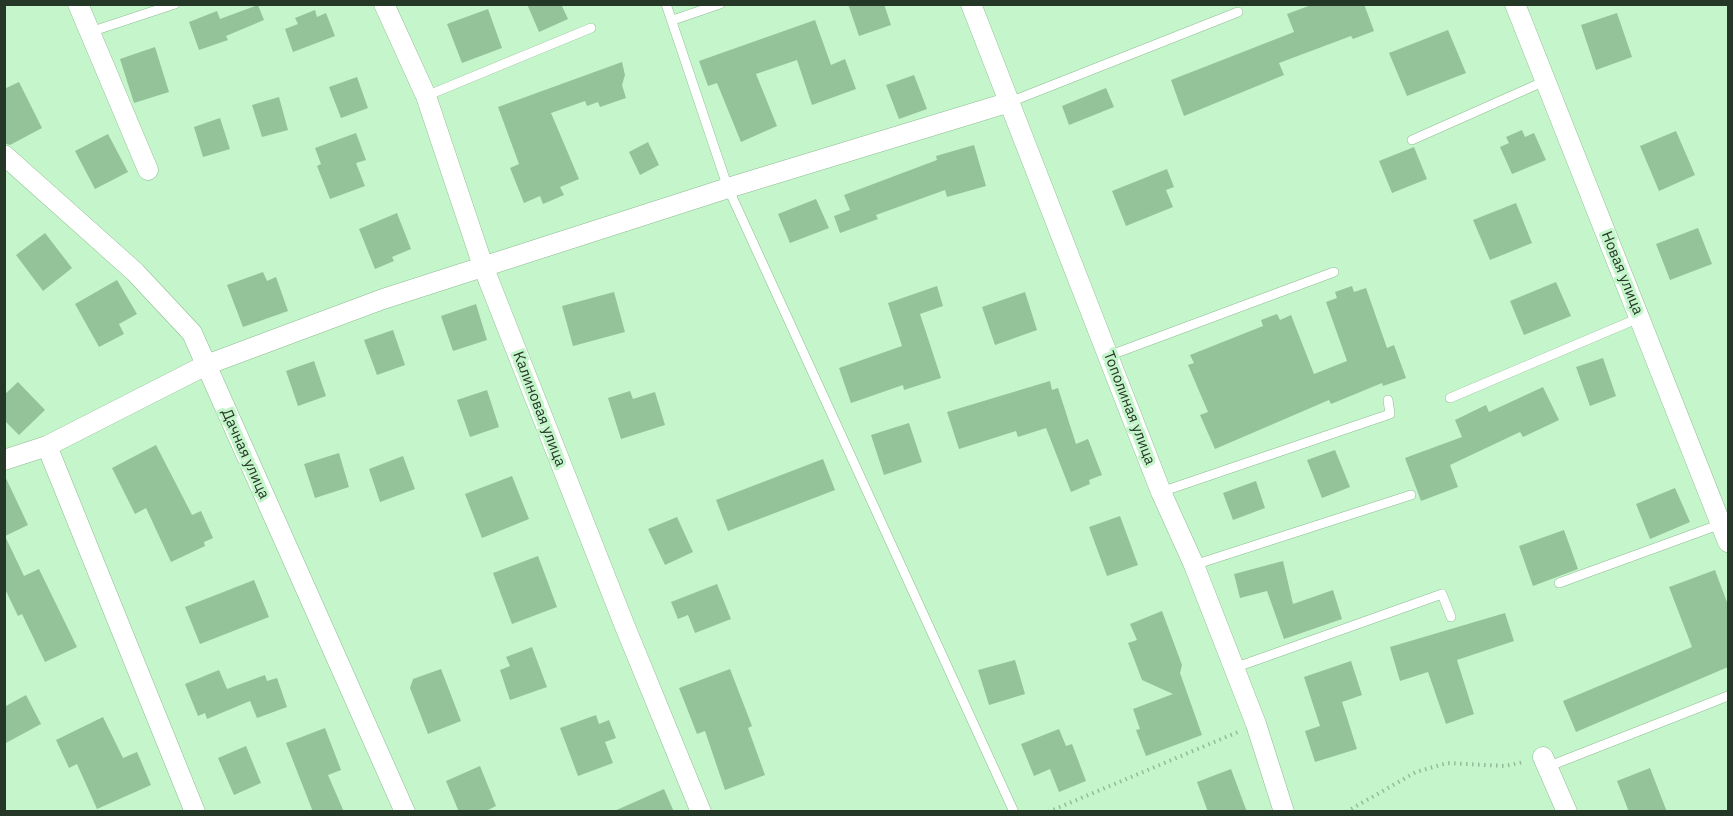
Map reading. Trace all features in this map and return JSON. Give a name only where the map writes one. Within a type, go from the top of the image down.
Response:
[{"type":"street","points":[[78,4],[148,170]]},
{"type":"street","name":"Калиновая улица","points":[[384,4],[426,96],[483,266],[619,613],[701,812]]},
{"type":"street","name":"Тополиная улица","points":[[971,4],[1161,492],[1194,565],[1256,724],[1284,812]]},
{"type":"street","name":"Новая улица","points":[[1515,4],[1725,533]]},
{"type":"street","points":[[4,460],[47,446],[206,365],[383,298],[728,188],[1010,102]]},
{"type":"street","name":"Дачная улица","points":[[4,155],[135,272],[192,333],[405,812]]},
{"type":"street","points":[[47,446],[195,812]]},
{"type":"street","points":[[1545,762],[1567,812]]},
{"type":"lane","points":[[90,32],[175,4]]},
{"type":"lane","points":[[666,4],[728,188],[1014,812]]},
{"type":"lane","points":[[673,20],[720,4]]},
{"type":"lane","points":[[1010,102],[1238,12]]},
{"type":"lane","points":[[426,96],[591,28]]},
{"type":"lane","points":[[1412,140],[1545,81]]},
{"type":"lane","points":[[1108,356],[1334,272]]},
{"type":"lane","points":[[1450,398],[1640,318]]},
{"type":"lane","points":[[1161,492],[1390,414],[1388,400]]},
{"type":"lane","points":[[1194,565],[1411,495]]},
{"type":"lane","points":[[1559,583],[1725,533]]},
{"type":"lane","points":[[1234,668],[1442,594],[1451,617]]},
{"type":"lane","points":[[1545,762],[1728,696]]},
{"type":"path","points":[[1048,812],[1256,724]]},
{"type":"path","points":[[1346,812],[1416,772],[1447,763],[1505,766],[1545,762]]},
{"type":"building","points":[[527,4],[561,4],[568,19],[539,32]]},
{"type":"building","points":[[848,4],[884,4],[891,25],[859,36]]},
{"type":"building","points":[[1314,4],[1364,4],[1374,31],[1353,39],[1351,36],[1279,63],[1284,75],[1184,116],[1171,80],[1294,32],[1287,14]]},
{"type":"building","points":[[258,5],[264,20],[226,36],[228,40],[199,50],[189,22],[217,11],[220,19]]},
{"type":"building","points":[[488,9],[502,48],[462,63],[447,24]]},
{"type":"building","points":[[315,10],[317,17],[326,13],[335,36],[293,52],[285,29],[298,24],[295,18]]},
{"type":"building","points":[[1617,13],[1632,57],[1596,70],[1581,25]]},
{"type":"building","points":[[815,20],[831,65],[845,59],[856,89],[812,105],[797,60],[756,74],[777,126],[741,142],[717,83],[708,86],[699,61]]},
{"type":"building","points":[[1448,30],[1466,73],[1407,96],[1389,53]]},
{"type":"building","points":[[155,47],[169,92],[134,103],[120,59]]},
{"type":"building","points":[[622,62],[625,75],[622,85],[626,98],[600,107],[598,102],[587,106],[585,101],[551,113],[579,179],[560,187],[564,195],[543,204],[540,196],[524,203],[510,168],[519,164],[498,107]]},
{"type":"building","points":[[914,75],[927,109],[899,119],[886,85]]},
{"type":"building","points":[[357,77],[368,108],[341,118],[329,87]]},
{"type":"building","points":[[19,82],[42,128],[10,145],[4,143],[4,89]]},
{"type":"building","points":[[1106,88],[1114,107],[1069,125],[1062,106]]},
{"type":"building","points":[[279,97],[288,130],[262,137],[252,105]]},
{"type":"building","points":[[220,118],[230,149],[203,157],[194,127]]},
{"type":"building","points":[[1522,130],[1525,137],[1534,133],[1546,160],[1512,174],[1500,147],[1509,143],[1506,137]]},
{"type":"building","points":[[1676,131],[1695,175],[1659,191],[1640,146]]},
{"type":"building","points":[[356,133],[366,160],[356,163],[365,186],[330,199],[317,166],[321,164],[315,148]]},
{"type":"building","points":[[108,134],[128,172],[95,189],[75,151]]},
{"type":"building","points":[[648,142],[659,165],[640,175],[629,152]]},
{"type":"building","points":[[974,145],[986,186],[947,197],[945,190],[876,215],[878,219],[840,233],[834,216],[850,210],[844,195],[937,160],[936,156]]},
{"type":"building","points":[[1414,147],[1427,179],[1392,193],[1379,161]]},
{"type":"building","points":[[1167,169],[1174,187],[1166,190],[1173,207],[1126,226],[1112,191]]},
{"type":"building","points":[[816,199],[829,228],[790,243],[778,214]]},
{"type":"building","points":[[1516,203],[1532,243],[1490,260],[1473,220]]},
{"type":"building","points":[[397,213],[411,249],[392,257],[394,261],[375,269],[359,229]]},
{"type":"building","points":[[1698,228],[1712,264],[1670,280],[1656,244]]},
{"type":"building","points":[[45,233],[72,268],[43,291],[16,255]]},
{"type":"building","points":[[263,272],[267,281],[276,277],[288,311],[243,327],[227,285]]},
{"type":"building","points":[[117,280],[137,314],[119,324],[124,334],[99,347],[75,304]]},
{"type":"building","points":[[1556,282],[1571,316],[1524,335],[1510,301]]},
{"type":"building","points":[[937,286],[943,306],[920,314],[941,378],[904,390],[903,385],[851,403],[839,368],[902,346],[888,303]]},
{"type":"building","points":[[1352,286],[1354,292],[1366,288],[1387,348],[1394,345],[1406,378],[1383,386],[1382,383],[1331,404],[1329,400],[1215,449],[1200,415],[1208,412],[1188,365],[1194,363],[1190,355],[1263,326],[1261,320],[1277,314],[1280,320],[1291,315],[1314,374],[1347,361],[1326,302],[1337,298],[1335,292]]},
{"type":"building","points":[[614,292],[625,332],[573,346],[562,306]]},
{"type":"building","points":[[1025,292],[1037,330],[995,345],[982,307]]},
{"type":"building","points":[[476,304],[487,340],[453,351],[441,316]]},
{"type":"building","points":[[393,330],[405,365],[377,375],[364,340]]},
{"type":"building","points":[[1603,358],[1616,396],[1590,406],[1576,367]]},
{"type":"building","points":[[314,361],[326,396],[298,406],[286,371]]},
{"type":"building","points":[[1050,381],[1052,390],[1058,388],[1076,444],[1088,439],[1102,475],[1089,480],[1090,484],[1071,492],[1046,428],[1018,437],[1016,431],[959,449],[947,412]]},
{"type":"building","points":[[18,382],[45,410],[19,435],[4,420],[4,395]]},
{"type":"building","points":[[1543,387],[1559,420],[1523,437],[1520,432],[1450,465],[1458,487],[1421,501],[1405,458],[1462,437],[1455,420],[1486,405],[1489,412]]},
{"type":"building","points":[[487,390],[499,427],[470,437],[457,400]]},
{"type":"building","points":[[630,391],[633,399],[655,392],[665,425],[621,439],[608,398]]},
{"type":"building","points":[[909,423],[922,462],[884,475],[871,435]]},
{"type":"building","points":[[156,445],[192,515],[201,511],[213,538],[204,542],[205,546],[171,562],[146,508],[135,514],[112,468]]},
{"type":"building","points":[[1335,450],[1350,487],[1322,498],[1307,460]]},
{"type":"building","points":[[339,453],[349,487],[315,498],[304,464]]},
{"type":"building","points":[[403,456],[415,489],[380,502],[369,469]]},
{"type":"building","points":[[823,459],[835,490],[728,531],[716,500]]},
{"type":"building","points":[[4,474],[28,525],[5,536],[24,576],[39,569],[77,647],[45,662],[22,614],[18,616],[4,587]]},
{"type":"building","points":[[512,476],[529,519],[482,538],[465,494]]},
{"type":"building","points":[[1256,481],[1265,508],[1233,520],[1223,493]]},
{"type":"building","points":[[1675,488],[1690,522],[1650,539],[1636,504]]},
{"type":"building","points":[[1120,516],[1138,565],[1107,576],[1089,527]]},
{"type":"building","points":[[677,517],[693,552],[665,565],[648,529]]},
{"type":"building","points":[[1564,530],[1578,569],[1533,586],[1519,546]]},
{"type":"building","points":[[538,556],[557,607],[512,624],[493,573]]},
{"type":"building","points":[[1283,561],[1293,604],[1333,590],[1342,619],[1284,639],[1267,591],[1240,598],[1234,574]]},
{"type":"building","points":[[1715,570],[1728,605],[1728,667],[1576,732],[1563,701],[1692,647],[1669,587]]},
{"type":"building","points":[[254,580],[269,617],[200,644],[185,607]]},
{"type":"building","points":[[717,584],[731,619],[695,633],[688,615],[678,619],[671,602]]},
{"type":"building","points":[[1162,611],[1182,665],[1180,673],[1202,735],[1146,756],[1136,730],[1140,729],[1133,709],[1173,694],[1142,680],[1128,643],[1137,640],[1130,624]]},
{"type":"building","points":[[1505,613],[1514,641],[1457,660],[1474,714],[1446,724],[1428,672],[1400,681],[1390,647]]},
{"type":"building","points":[[532,647],[547,687],[510,700],[500,670],[510,666],[506,657]]},
{"type":"building","points":[[1015,660],[1025,694],[989,705],[978,670]]},
{"type":"building","points":[[1351,661],[1362,695],[1342,702],[1357,749],[1315,762],[1305,731],[1320,726],[1304,677]]},
{"type":"building","points":[[441,669],[461,721],[428,734],[410,688],[413,679]]},
{"type":"building","points":[[730,669],[752,726],[748,728],[765,775],[725,790],[705,731],[697,734],[679,688]]},
{"type":"building","points":[[219,670],[227,689],[265,675],[267,681],[277,678],[287,707],[257,718],[250,701],[207,719],[205,713],[198,716],[185,684]]},
{"type":"building","points":[[26,695],[41,724],[4,744],[4,707]]},
{"type":"building","points":[[596,715],[599,724],[609,720],[616,738],[605,742],[613,763],[578,776],[560,728]]},
{"type":"building","points":[[103,717],[123,758],[137,752],[151,785],[97,809],[77,764],[69,768],[56,740]]},
{"type":"building","points":[[325,728],[341,770],[328,775],[344,812],[313,812],[286,743]]},
{"type":"building","points":[[1059,729],[1066,746],[1072,744],[1086,781],[1059,792],[1050,769],[1034,776],[1021,744]]},
{"type":"building","points":[[246,746],[261,783],[234,795],[218,758]]},
{"type":"building","points":[[480,766],[496,806],[484,812],[459,812],[446,781]]},
{"type":"building","points":[[1650,768],[1667,812],[1629,812],[1617,781]]},
{"type":"building","points":[[1231,769],[1247,812],[1208,812],[1197,782]]},
{"type":"building","points":[[664,789],[674,812],[612,812]]}]
